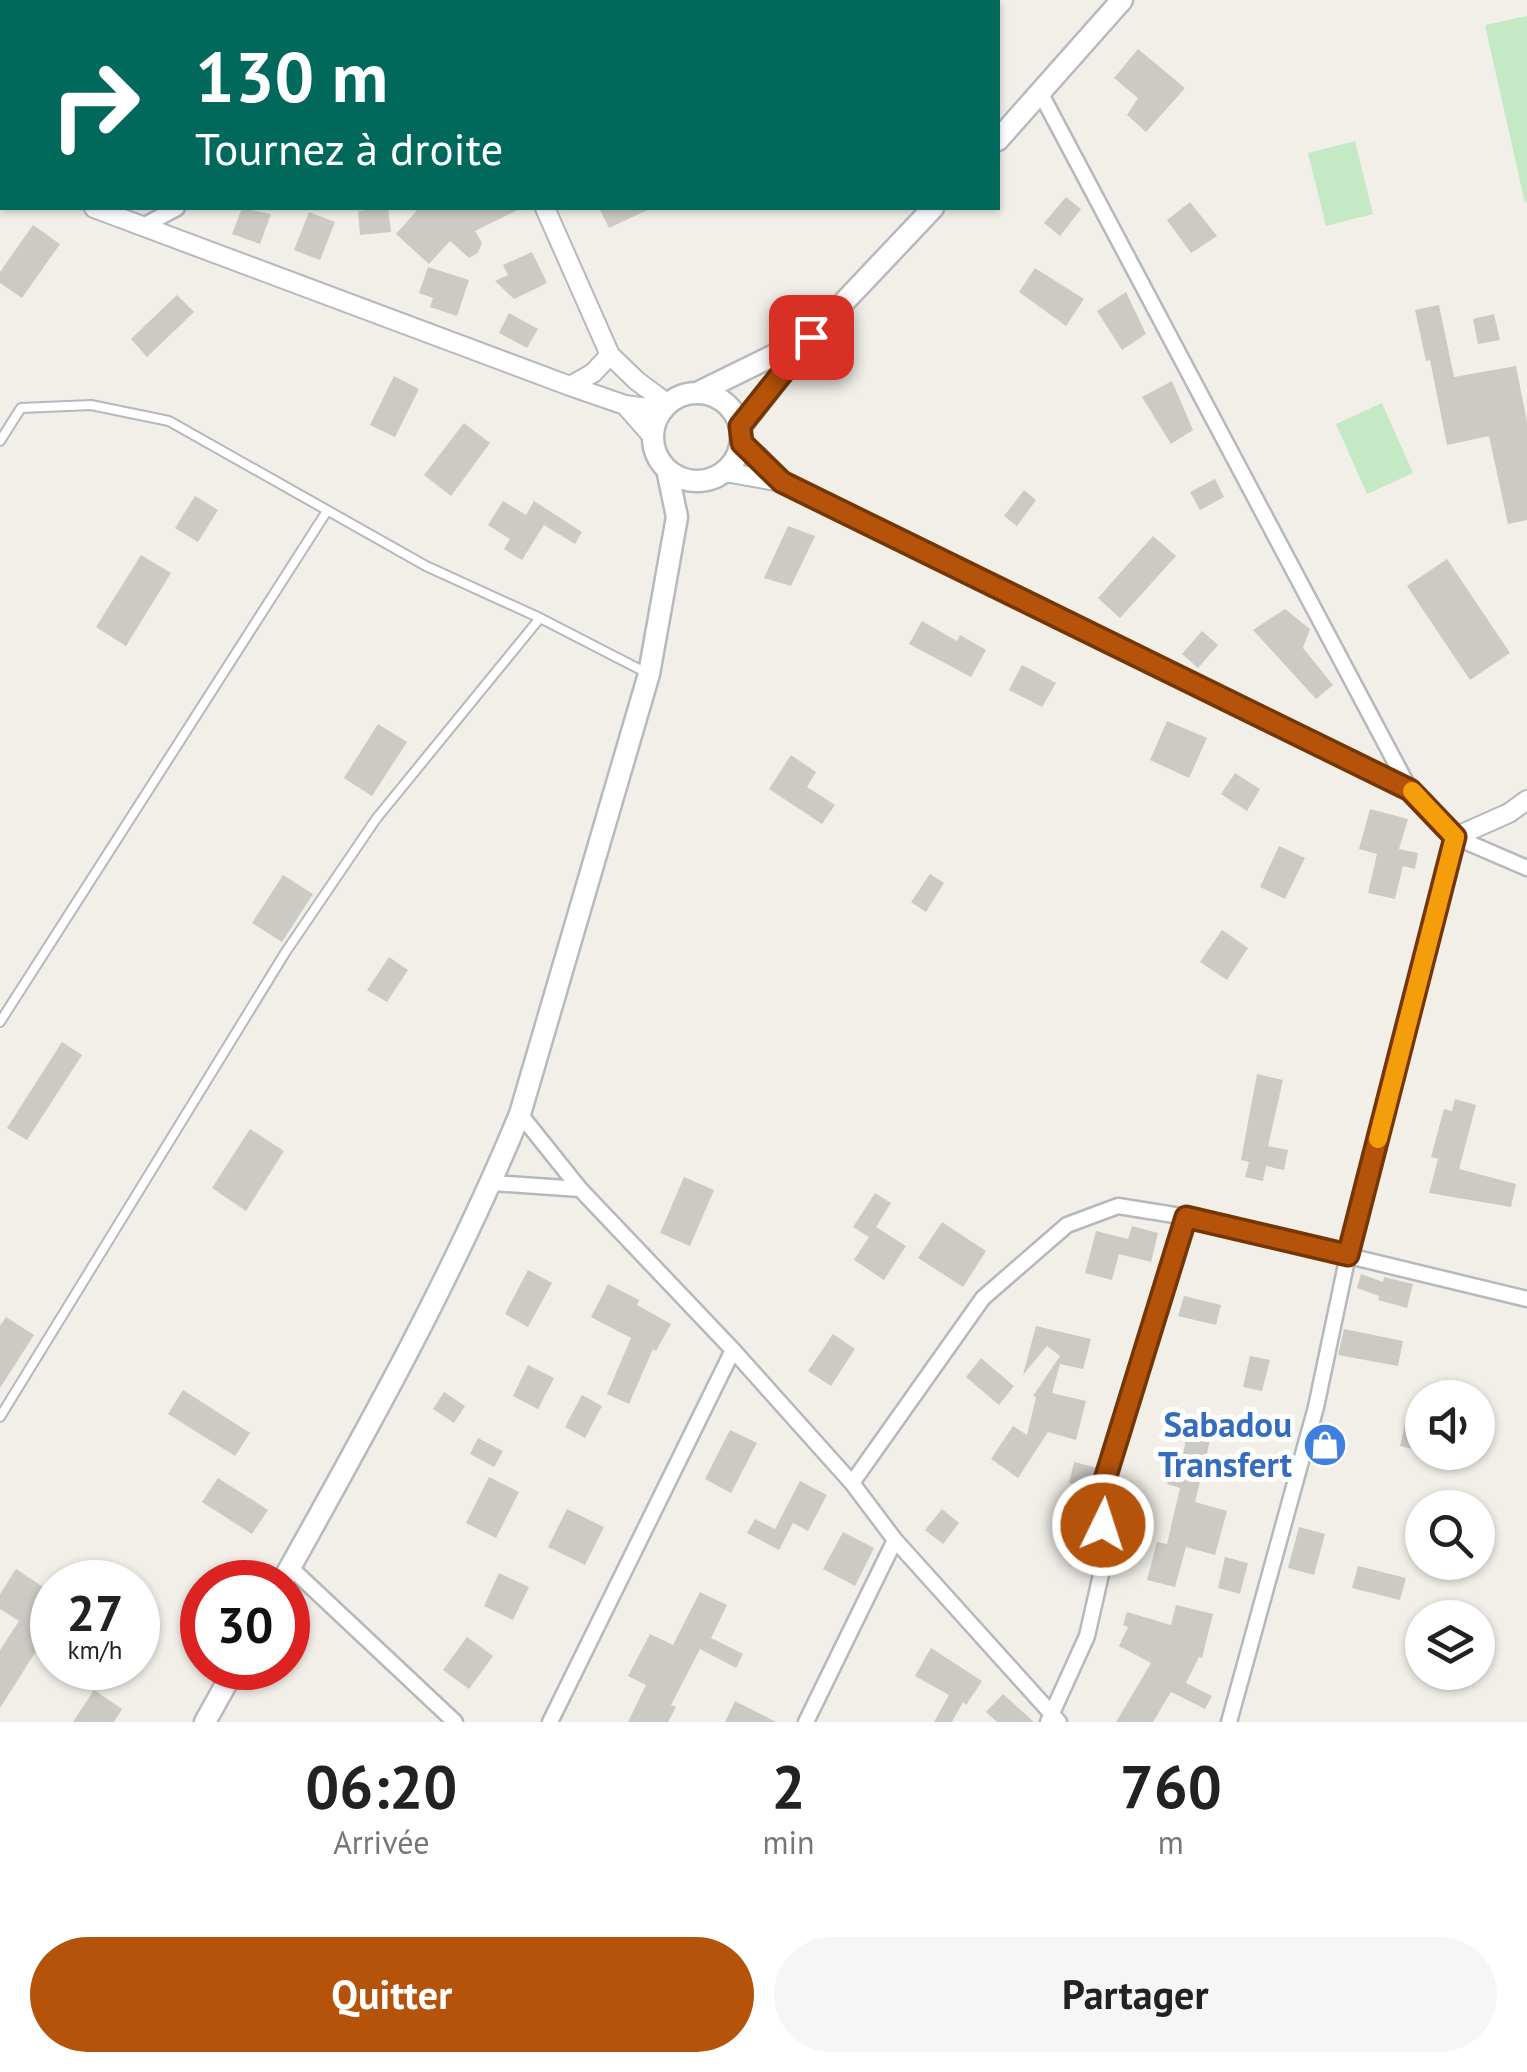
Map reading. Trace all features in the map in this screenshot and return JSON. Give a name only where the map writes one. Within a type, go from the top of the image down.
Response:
[{"type":"main road","points":[[1000,138],[1122,0]]},
{"type":"main road","points":[[677,517],[736,460],[741,435],[811,337],[931,210]]},
{"type":"main road","points":[[697,393],[811,337]]},
{"type":"main road","points":[[295,1560],[352,1461],[492,1183],[520,1114],[649,674],[677,517],[667,469],[654,449],[653,437],[665,407],[686,394],[697,393],[711,394],[724,402],[741,435]]},
{"type":"main road","points":[[667,469],[680,478],[717,476]]},
{"type":"main road","points":[[205,1722],[223,1690]]},
{"type":"street","points":[[1041,94],[1410,790],[1455,837],[1527,868]]},
{"type":"street","points":[[100,210],[570,386],[625,405],[665,407]]},
{"type":"street","points":[[144,226],[173,210]]},
{"type":"street","points":[[546,210],[610,355],[665,407]]},
{"type":"street","points":[[570,386],[593,373],[610,355]]},
{"type":"street","points":[[625,405],[653,437]]},
{"type":"street","points":[[741,435],[782,482]]},
{"type":"street","points":[[717,476],[782,482],[1410,790]]},
{"type":"street","points":[[1455,837],[1527,800]]},
{"type":"street","points":[[1229,1722],[1316,1407],[1348,1255],[1455,837]]},
{"type":"street","points":[[520,1114],[580,1189],[852,1483],[895,1540],[1053,1719],[1087,1636],[1107,1548],[1098,1502],[1186,1217]]},
{"type":"street","points":[[492,1183],[580,1189]]},
{"type":"street","points":[[852,1483],[983,1298],[1068,1224],[1118,1206],[1186,1217],[1527,1298]]},
{"type":"street","points":[[550,1722],[733,1350]]},
{"type":"street","points":[[806,1722],[895,1540]]},
{"type":"street","points":[[310,1596],[455,1722]]},
{"type":"lane","points":[[0,441],[21,408],[91,405],[169,421],[426,566],[649,674]]},
{"type":"lane","points":[[0,1022],[327,510]]},
{"type":"lane","points":[[0,1417],[295,938],[376,819],[540,618]]},
{"type":"green space","points":[[1527,16],[1527,202],[1525,203],[1485,25]]},
{"type":"green space","points":[[1355,141],[1373,214],[1326,226],[1308,153]]},
{"type":"green space","points":[[1382,403],[1413,473],[1367,494],[1336,424]]},
{"type":"building","points":[[1138,49],[1185,88],[1146,132],[1127,115],[1138,98],[1114,78]]},
{"type":"building","points":[[1066,197],[1081,209],[1060,236],[1044,223]]},
{"type":"building","points":[[1190,202],[1217,236],[1191,253],[1167,220]]},
{"type":"building","points":[[241,210],[271,214],[260,244],[232,234]]},
{"type":"building","points":[[388,210],[391,232],[360,235],[358,211]]},
{"type":"building","points":[[417,210],[518,210],[475,231],[482,243],[478,253],[469,258],[450,241],[429,264],[396,234]]},
{"type":"building","points":[[600,210],[648,210],[609,228]]},
{"type":"building","points":[[309,212],[335,222],[320,260],[294,250]]},
{"type":"building","points":[[33,225],[60,244],[22,298],[0,283],[0,272]]},
{"type":"building","points":[[532,252],[547,283],[514,299],[495,281],[508,275],[503,265]]},
{"type":"building","points":[[428,267],[469,280],[457,316],[430,307],[433,298],[419,293]]},
{"type":"building","points":[[1035,268],[1084,299],[1066,326],[1019,292]]},
{"type":"building","points":[[1126,292],[1146,334],[1122,350],[1097,311]]},
{"type":"building","points":[[177,295],[194,312],[147,357],[131,339]]},
{"type":"building","points":[[1439,305],[1454,377],[1516,366],[1527,422],[1527,520],[1508,524],[1489,436],[1447,445],[1430,360],[1426,361],[1415,310]]},
{"type":"building","points":[[509,313],[538,329],[527,348],[499,333]]},
{"type":"building","points":[[1494,314],[1500,340],[1478,344],[1473,319]]},
{"type":"building","points":[[394,376],[419,389],[395,437],[370,425]]},
{"type":"building","points":[[1172,381],[1193,430],[1171,444],[1142,397]]},
{"type":"building","points":[[464,423],[490,443],[451,496],[424,475]]},
{"type":"building","points":[[1215,479],[1224,497],[1200,510],[1190,492]]},
{"type":"building","points":[[1024,490],[1036,500],[1017,526],[1004,516]]},
{"type":"building","points":[[195,496],[218,510],[198,542],[175,528]]},
{"type":"building","points":[[503,501],[526,515],[534,501],[582,532],[575,544],[544,525],[522,560],[504,549],[510,539],[488,525]]},
{"type":"building","points":[[788,526],[815,536],[791,586],[764,578]]},
{"type":"building","points":[[1153,536],[1176,556],[1120,618],[1098,598]]},
{"type":"building","points":[[141,555],[171,573],[126,646],[96,627]]},
{"type":"building","points":[[1447,559],[1510,653],[1470,680],[1407,586]]},
{"type":"building","points":[[1285,609],[1310,629],[1303,648],[1333,685],[1316,699],[1253,630]]},
{"type":"building","points":[[922,621],[957,641],[960,635],[986,650],[971,677],[909,644]]},
{"type":"building","points":[[1202,631],[1218,645],[1198,668],[1182,654]]},
{"type":"building","points":[[1022,665],[1056,683],[1042,707],[1009,690]]},
{"type":"building","points":[[1167,721],[1207,738],[1189,778],[1150,760]]},
{"type":"building","points":[[378,724],[407,742],[372,796],[344,778]]},
{"type":"building","points":[[791,755],[816,772],[807,787],[835,805],[822,824],[769,789]]},
{"type":"building","points":[[1235,773],[1260,789],[1247,811],[1221,794]]},
{"type":"building","points":[[1370,809],[1408,819],[1399,849],[1418,853],[1415,869],[1403,866],[1395,899],[1368,893],[1377,854],[1359,849]]},
{"type":"building","points":[[1279,846],[1305,858],[1285,899],[1260,887]]},
{"type":"building","points":[[930,874],[944,883],[926,912],[911,902]]},
{"type":"building","points":[[283,875],[313,894],[282,942],[252,923]]},
{"type":"building","points":[[1222,930],[1248,948],[1227,980],[1200,962]]},
{"type":"building","points":[[389,957],[408,970],[387,1002],[367,990]]},
{"type":"building","points":[[62,1042],[82,1055],[27,1140],[7,1128]]},
{"type":"building","points":[[1257,1074],[1283,1080],[1268,1146],[1288,1150],[1284,1170],[1266,1166],[1263,1181],[1245,1177],[1249,1162],[1241,1160]]},
{"type":"building","points":[[1455,1099],[1476,1105],[1459,1169],[1516,1184],[1511,1207],[1429,1193],[1438,1159],[1431,1157],[1444,1109],[1452,1111]]},
{"type":"building","points":[[250,1129],[284,1151],[246,1211],[212,1188]]},
{"type":"building","points":[[684,1177],[714,1190],[690,1246],[660,1233]]},
{"type":"building","points":[[875,1193],[891,1203],[876,1227],[906,1246],[884,1280],[854,1260],[869,1237],[853,1227]]},
{"type":"building","points":[[942,1222],[986,1251],[963,1287],[918,1258]]},
{"type":"building","points":[[1132,1226],[1158,1233],[1151,1262],[1119,1254],[1112,1280],[1085,1273],[1096,1231],[1128,1239]]},
{"type":"building","points":[[528,1270],[552,1283],[528,1327],[505,1314]]},
{"type":"building","points":[[1361,1274],[1383,1282],[1384,1277],[1413,1284],[1407,1308],[1378,1300],[1379,1296],[1357,1288]]},
{"type":"building","points":[[608,1284],[639,1300],[637,1305],[671,1324],[656,1351],[653,1349],[629,1404],[607,1394],[631,1338],[591,1317]]},
{"type":"building","points":[[1184,1296],[1221,1305],[1216,1325],[1178,1316]]},
{"type":"building","points":[[6,1317],[34,1335],[0,1388],[0,1326]]},
{"type":"building","points":[[1036,1326],[1091,1339],[1083,1369],[1060,1364],[1052,1393],[1086,1401],[1076,1440],[1048,1432],[1018,1478],[991,1459],[1013,1426],[1027,1435],[1036,1397],[1033,1396],[1060,1356],[1047,1346],[1023,1375]]},
{"type":"building","points":[[1344,1329],[1403,1341],[1398,1366],[1338,1355]]},
{"type":"building","points":[[833,1334],[855,1349],[831,1386],[808,1371]]},
{"type":"building","points":[[1250,1356],[1270,1360],[1262,1391],[1243,1387]]},
{"type":"building","points":[[981,1358],[1014,1386],[999,1405],[966,1377]]},
{"type":"building","points":[[528,1365],[554,1378],[538,1409],[513,1396]]},
{"type":"building","points":[[183,1390],[250,1433],[235,1456],[168,1414]]},
{"type":"building","points":[[444,1392],[465,1406],[454,1423],[433,1409]]},
{"type":"building","points":[[582,1395],[602,1406],[585,1438],[565,1427]]},
{"type":"building","points":[[1190,1420],[1214,1424],[1195,1502],[1227,1511],[1215,1555],[1186,1547],[1175,1587],[1147,1580],[1157,1542],[1167,1544],[1180,1488],[1167,1484],[1170,1472],[1179,1474]]},
{"type":"building","points":[[730,1430],[757,1443],[731,1493],[705,1479]]},
{"type":"building","points":[[478,1438],[503,1451],[494,1467],[470,1454]]},
{"type":"building","points":[[1074,1462],[1098,1468],[1092,1488],[1069,1483]]},
{"type":"building","points":[[489,1477],[519,1492],[496,1538],[466,1523]]},
{"type":"building","points":[[218,1478],[268,1510],[252,1534],[202,1502]]},
{"type":"building","points":[[800,1481],[827,1495],[808,1531],[793,1523],[779,1550],[747,1533],[755,1519],[775,1529]]},
{"type":"building","points":[[567,1509],[604,1527],[585,1565],[548,1547]]},
{"type":"building","points":[[942,1509],[959,1523],[943,1544],[925,1530]]},
{"type":"building","points":[[1299,1527],[1325,1534],[1314,1575],[1288,1568]]},
{"type":"building","points":[[843,1532],[874,1548],[855,1586],[823,1569]]},
{"type":"building","points":[[1225,1557],[1248,1563],[1240,1594],[1218,1588]]},
{"type":"building","points":[[1358,1566],[1405,1580],[1400,1600],[1352,1588]]},
{"type":"building","points":[[16,1569],[30,1578],[30,1661],[0,1708],[0,1650],[19,1621],[0,1609],[0,1594]]},
{"type":"building","points":[[499,1573],[529,1587],[513,1620],[484,1606]]},
{"type":"building","points":[[700,1592],[727,1605],[711,1638],[743,1654],[736,1668],[700,1649],[671,1705],[676,1707],[668,1722],[628,1722],[646,1685],[628,1676],[650,1634],[673,1645]]},
{"type":"building","points":[[1176,1605],[1213,1614],[1202,1658],[1199,1657],[1186,1683],[1212,1696],[1205,1709],[1171,1692],[1153,1722],[1116,1722],[1151,1663],[1119,1646],[1128,1627],[1123,1625],[1127,1612],[1171,1625]]},
{"type":"building","points":[[467,1637],[493,1656],[469,1689],[443,1670]]},
{"type":"building","points":[[931,1648],[982,1681],[952,1722],[934,1722],[949,1695],[915,1676]]},
{"type":"building","points":[[94,1690],[122,1709],[114,1722],[73,1722]]},
{"type":"building","points":[[1003,1694],[1034,1722],[997,1722],[986,1712]]},
{"type":"building","points":[[735,1701],[776,1722],[725,1722]]},
{"type":"slow traffic","points":[[1378,1139],[1455,837],[1412,791]]},
{"type":"place","name":"Sabadou Transfert","points":[[1325,1445]]},
{"type":"route","points":[[811,337],[740,426],[742,443],[782,482],[1410,790],[1455,837],[1348,1255],[1186,1217],[1098,1502],[1103,1525]]}]
